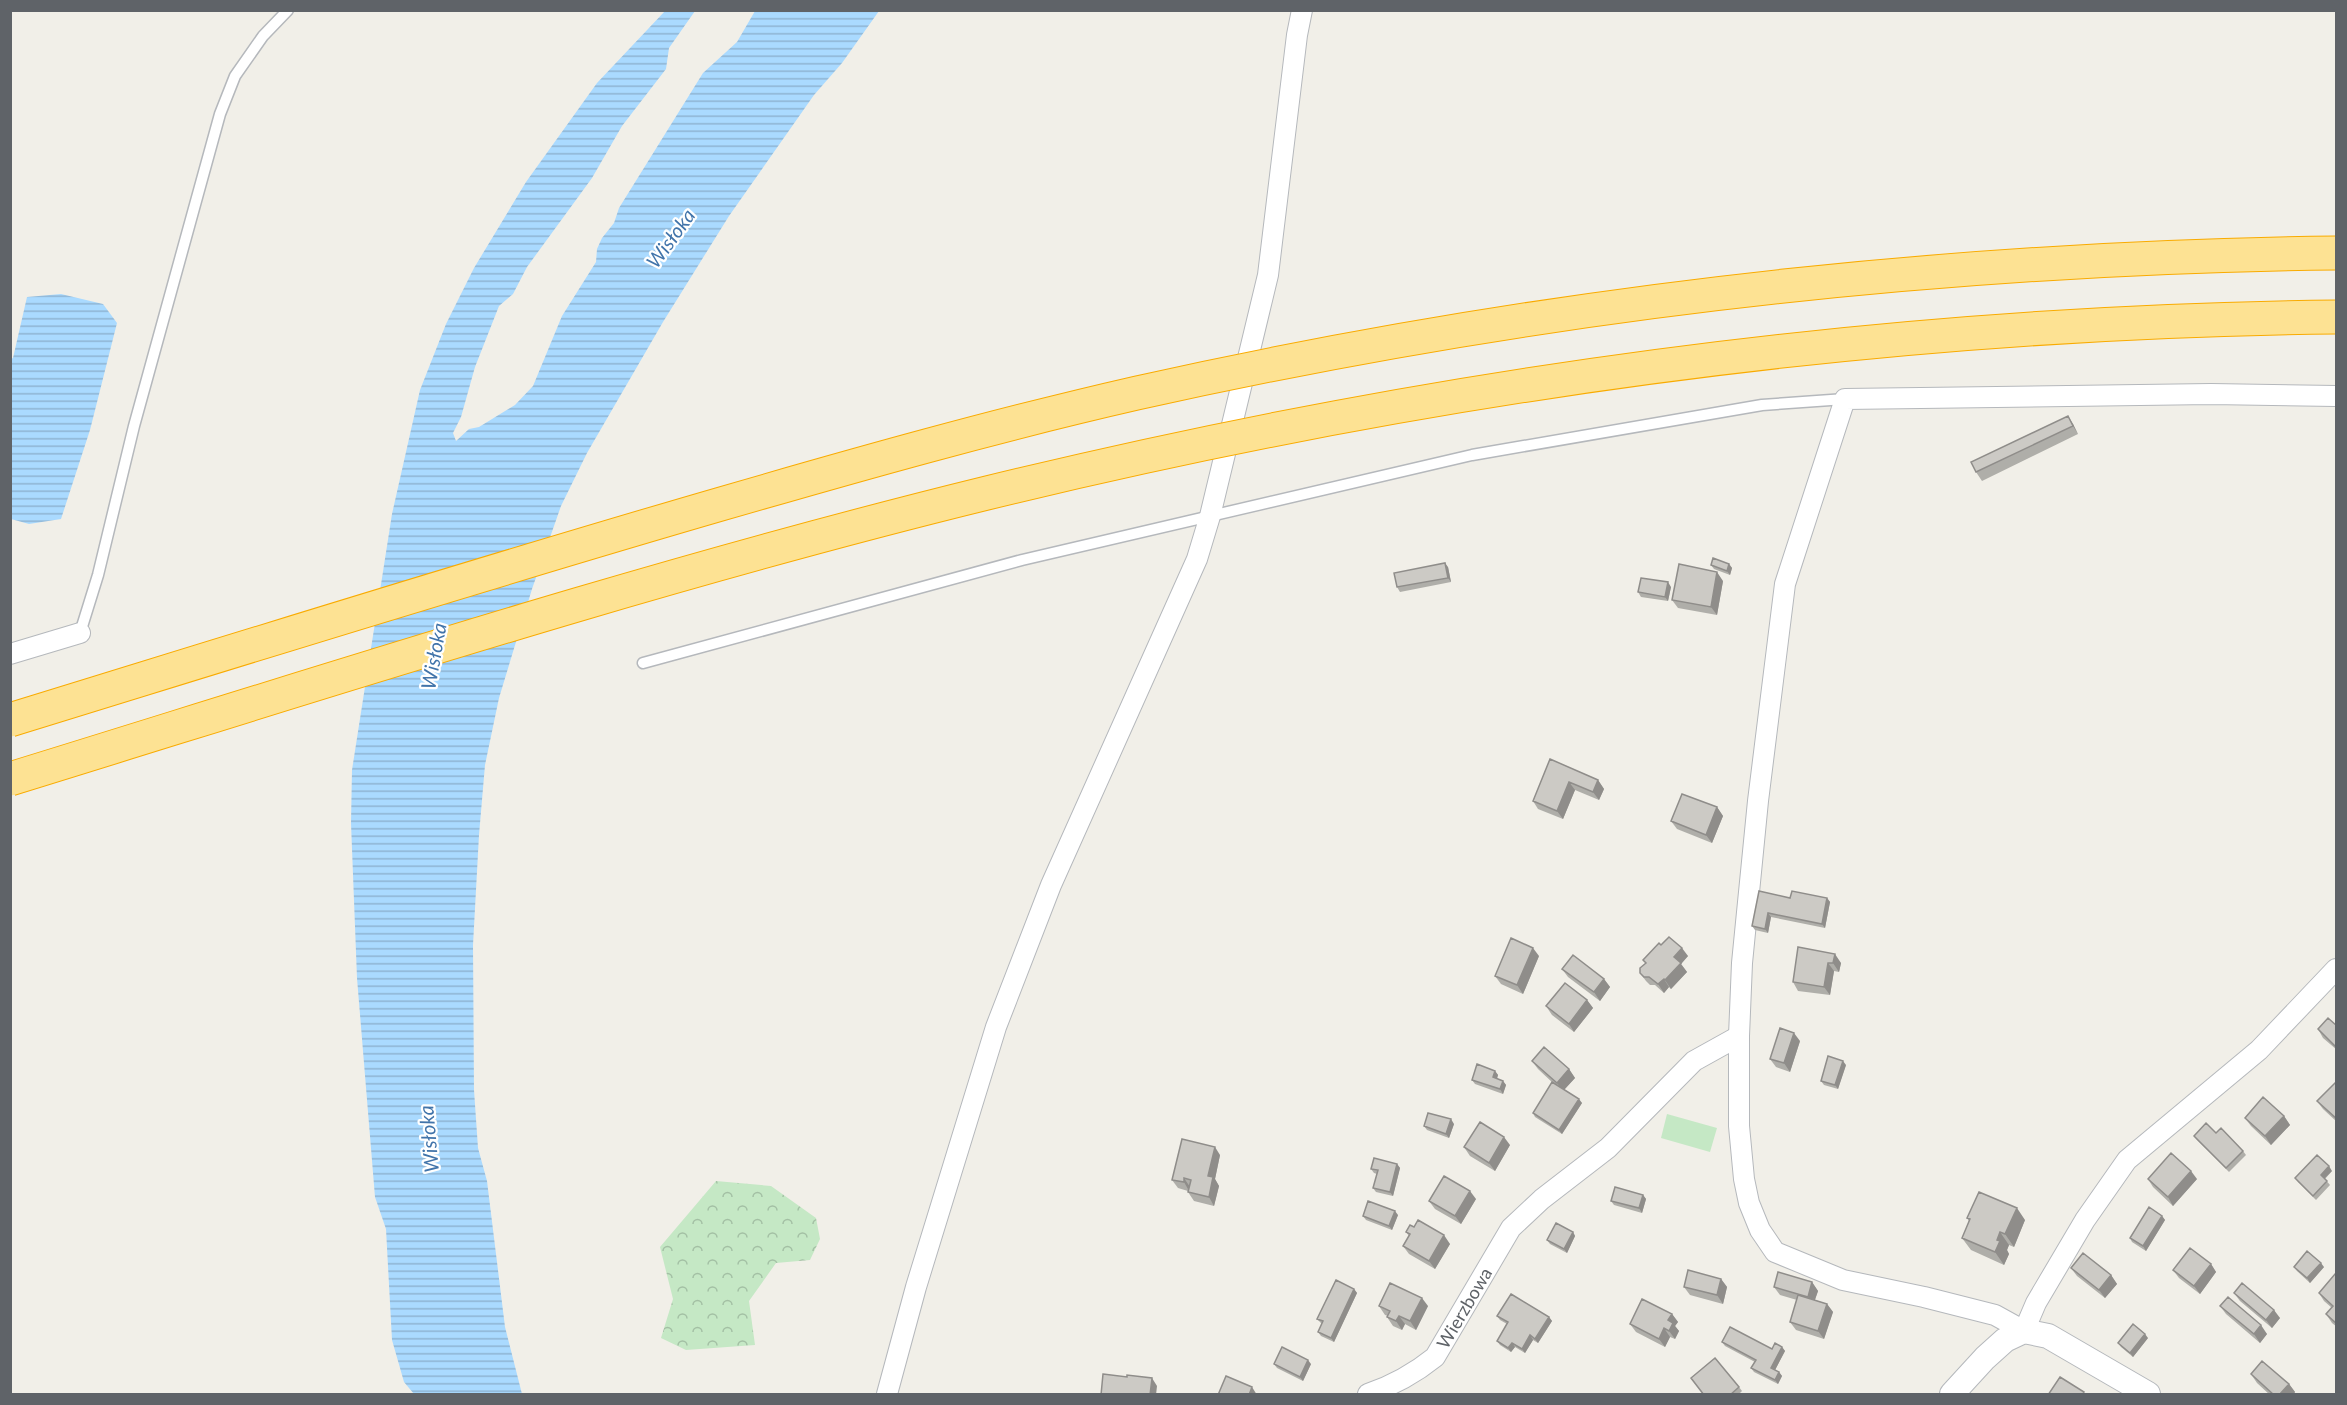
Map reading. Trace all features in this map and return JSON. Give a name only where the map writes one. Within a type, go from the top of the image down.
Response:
[{"type":"highway","points":[[10,720],[561,551],[878,459],[1056,412],[1270,365],[1545,317],[1790,286],[1921,273],[2101,261],[2337,254]]},
{"type":"highway","points":[[10,779],[706,568],[992,492],[1275,429],[1372,410],[1554,380],[1788,350],[1910,338],[2105,324],[2337,317]]},
{"type":"street","points":[[886,1395],[916,1287],[996,1028],[1051,885],[1197,559],[1210,516],[1268,275],[1296,35],[1302,10]]},
{"type":"street","points":[[2148,1395],[2048,1336],[2024,1331],[1995,1315],[1843,1280],[1775,1252],[1760,1230],[1749,1203],[1744,1179],[1739,1126],[1739,1036],[1742,963],[1757,812],[1785,584],[1845,399],[2211,394],[2337,396]]},
{"type":"street","points":[[10,654],[80,633]]},
{"type":"street","points":[[1952,1395],[1985,1358],[2006,1340],[2024,1331],[2036,1303],[2080,1229],[2127,1160],[2259,1050],[2337,969]]},
{"type":"street","name":"Wierzbowa","points":[[1368,1395],[1417,1372],[1435,1357],[1511,1228],[1542,1199],[1608,1148],[1694,1061],[1739,1036]]},
{"type":"lane","points":[[80,633],[98,576],[134,426],[220,114],[235,76],[263,36],[288,10]]},
{"type":"lane","points":[[643,663],[1022,560],[1472,455],[1762,405],[1845,399]]},
{"type":"green space","points":[[1667,1114],[1717,1128],[1710,1152],[1661,1138]]},
{"type":"green space","points":[[716,1181],[771,1186],[816,1218],[820,1239],[810,1260],[776,1263],[749,1301],[755,1345],[686,1350],[661,1338],[673,1299],[660,1247]]},
{"type":"water","name":"Wisłoka","points":[[665,11],[695,11],[669,48],[666,69],[622,126],[592,178],[527,267],[513,294],[499,306],[475,367],[461,417],[453,433],[456,441],[469,429],[479,427],[515,405],[533,386],[562,316],[596,262],[597,249],[602,238],[614,223],[619,208],[703,73],[737,42],[755,11],[879,11],[842,63],[814,95],[729,216],[663,322],[587,453],[561,506],[532,589],[499,698],[485,765],[473,945],[474,1090],[478,1148],[487,1181],[505,1327],[522,1394],[414,1394],[404,1382],[392,1340],[386,1229],[375,1197],[357,978],[351,823],[352,770],[392,514],[420,390],[446,324],[474,268],[526,182],[597,83]]},
{"type":"water","points":[[61,294],[103,304],[117,323],[90,430],[61,519],[29,524],[11,519],[11,359],[27,297]]},
{"type":"building","points":[[2068,416],[2073,426],[1976,472],[1971,462]]},
{"type":"building","points":[[1713,558],[1729,564],[1727,571],[1711,565]]},
{"type":"building","points":[[1445,563],[1448,578],[1397,587],[1394,573]]},
{"type":"building","points":[[1679,564],[1717,572],[1711,607],[1672,600]]},
{"type":"building","points":[[1641,578],[1668,582],[1665,597],[1638,592]]},
{"type":"building","points":[[1550,759],[1598,780],[1593,792],[1569,782],[1557,811],[1533,801]]},
{"type":"building","points":[[1682,794],[1717,807],[1706,835],[1671,821]]},
{"type":"building","points":[[1759,891],[1790,898],[1792,891],[1827,898],[1822,924],[1768,913],[1765,929],[1752,926]]},
{"type":"building","points":[[1669,937],[1682,948],[1674,957],[1681,963],[1658,984],[1649,977],[1644,977],[1640,973],[1640,968],[1646,963],[1643,960],[1659,943],[1661,945]]},
{"type":"building","points":[[1511,938],[1533,948],[1517,985],[1495,976]]},
{"type":"building","points":[[1798,947],[1835,954],[1833,963],[1828,963],[1824,987],[1793,982]]},
{"type":"building","points":[[1573,955],[1604,979],[1594,992],[1562,969]]},
{"type":"building","points":[[1565,983],[1587,1000],[1569,1024],[1546,1006]]},
{"type":"building","points":[[2328,1018],[2337,1026],[2337,1048],[2318,1029]]},
{"type":"building","points":[[1780,1028],[1794,1033],[1784,1063],[1770,1059]]},
{"type":"building","points":[[1544,1047],[1569,1069],[1557,1083],[1532,1061]]},
{"type":"building","points":[[1828,1056],[1843,1061],[1835,1085],[1821,1081]]},
{"type":"building","points":[[1477,1064],[1495,1071],[1493,1077],[1503,1081],[1500,1089],[1472,1080]]},
{"type":"building","points":[[2337,1081],[2337,1119],[2317,1101]]},
{"type":"building","points":[[1552,1082],[1579,1099],[1559,1130],[1533,1113]]},
{"type":"building","points":[[2263,1097],[2284,1116],[2265,1136],[2245,1118]]},
{"type":"building","points":[[1428,1113],[1451,1119],[1446,1134],[1424,1126]]},
{"type":"building","points":[[1480,1122],[1504,1137],[1489,1163],[1464,1147]]},
{"type":"building","points":[[2206,1123],[2216,1133],[2221,1128],[2243,1151],[2226,1168],[2194,1136]]},
{"type":"building","points":[[1182,1139],[1215,1147],[1208,1176],[1213,1177],[1209,1197],[1188,1192],[1191,1180],[1184,1178],[1184,1182],[1172,1180]]},
{"type":"building","points":[[2171,1153],[2191,1171],[2168,1197],[2148,1179]]},
{"type":"building","points":[[2317,1155],[2329,1166],[2321,1175],[2327,1181],[2313,1196],[2295,1178]]},
{"type":"building","points":[[1374,1158],[1397,1164],[1390,1192],[1373,1188],[1378,1170],[1371,1169]]},
{"type":"building","points":[[1444,1176],[1470,1191],[1455,1216],[1429,1201]]},
{"type":"building","points":[[1615,1187],[1643,1195],[1639,1208],[1611,1201]]},
{"type":"building","points":[[1979,1192],[2017,1208],[2005,1234],[2000,1232],[1997,1240],[2000,1241],[1995,1252],[1962,1238],[1970,1219],[1967,1218]]},
{"type":"building","points":[[1368,1201],[1395,1211],[1389,1226],[1363,1216]]},
{"type":"building","points":[[2149,1207],[2162,1216],[2143,1246],[2130,1238]]},
{"type":"building","points":[[1418,1220],[1444,1235],[1429,1261],[1403,1246],[1410,1234],[1406,1232],[1410,1225],[1414,1227]]},
{"type":"building","points":[[1556,1223],[1573,1232],[1564,1249],[1547,1240]]},
{"type":"building","points":[[2190,1248],[2211,1264],[2194,1286],[2173,1270]]},
{"type":"building","points":[[2307,1251],[2321,1263],[2307,1278],[2294,1267]]},
{"type":"building","points":[[2083,1253],[2111,1275],[2099,1290],[2071,1268]]},
{"type":"building","points":[[1688,1270],[1721,1279],[1717,1295],[1684,1287]]},
{"type":"building","points":[[1778,1272],[1812,1282],[1808,1297],[1774,1287]]},
{"type":"building","points":[[2335,1274],[2337,1276],[2337,1324],[2326,1314],[2333,1306],[2319,1293]]},
{"type":"building","points":[[1336,1280],[1354,1289],[1331,1338],[1318,1332],[1323,1321],[1317,1319]]},
{"type":"building","points":[[1390,1283],[1422,1298],[1410,1321],[1399,1316],[1396,1321],[1387,1317],[1390,1311],[1379,1306]]},
{"type":"building","points":[[2242,1283],[2274,1310],[2266,1320],[2234,1293]]},
{"type":"building","points":[[1511,1294],[1549,1317],[1535,1339],[1530,1335],[1522,1349],[1512,1343],[1508,1348],[1497,1341],[1508,1322],[1497,1316]]},
{"type":"building","points":[[1798,1295],[1827,1304],[1818,1331],[1790,1322]]},
{"type":"building","points":[[2228,1297],[2261,1325],[2254,1334],[2220,1306]]},
{"type":"building","points":[[1642,1299],[1672,1314],[1668,1320],[1673,1323],[1669,1331],[1664,1328],[1659,1339],[1630,1324]]},
{"type":"building","points":[[2133,1324],[2145,1334],[2130,1353],[2118,1343]]},
{"type":"building","points":[[1730,1327],[1772,1349],[1775,1343],[1782,1347],[1771,1368],[1779,1372],[1775,1380],[1751,1368],[1756,1360],[1722,1342]]},
{"type":"building","points":[[1282,1347],[1308,1360],[1300,1377],[1274,1364]]},
{"type":"building","points":[[1715,1358],[1739,1387],[1730,1395],[1704,1395],[1691,1378]]},
{"type":"building","points":[[2262,1361],[2289,1384],[2279,1395],[2274,1395],[2251,1374]]},
{"type":"building","points":[[1103,1374],[1152,1378],[1150,1395],[1101,1395]]},
{"type":"building","points":[[1226,1376],[1252,1387],[1249,1395],[1218,1395]]},
{"type":"building","points":[[2060,1377],[2084,1392],[2082,1395],[2048,1395]]}]
